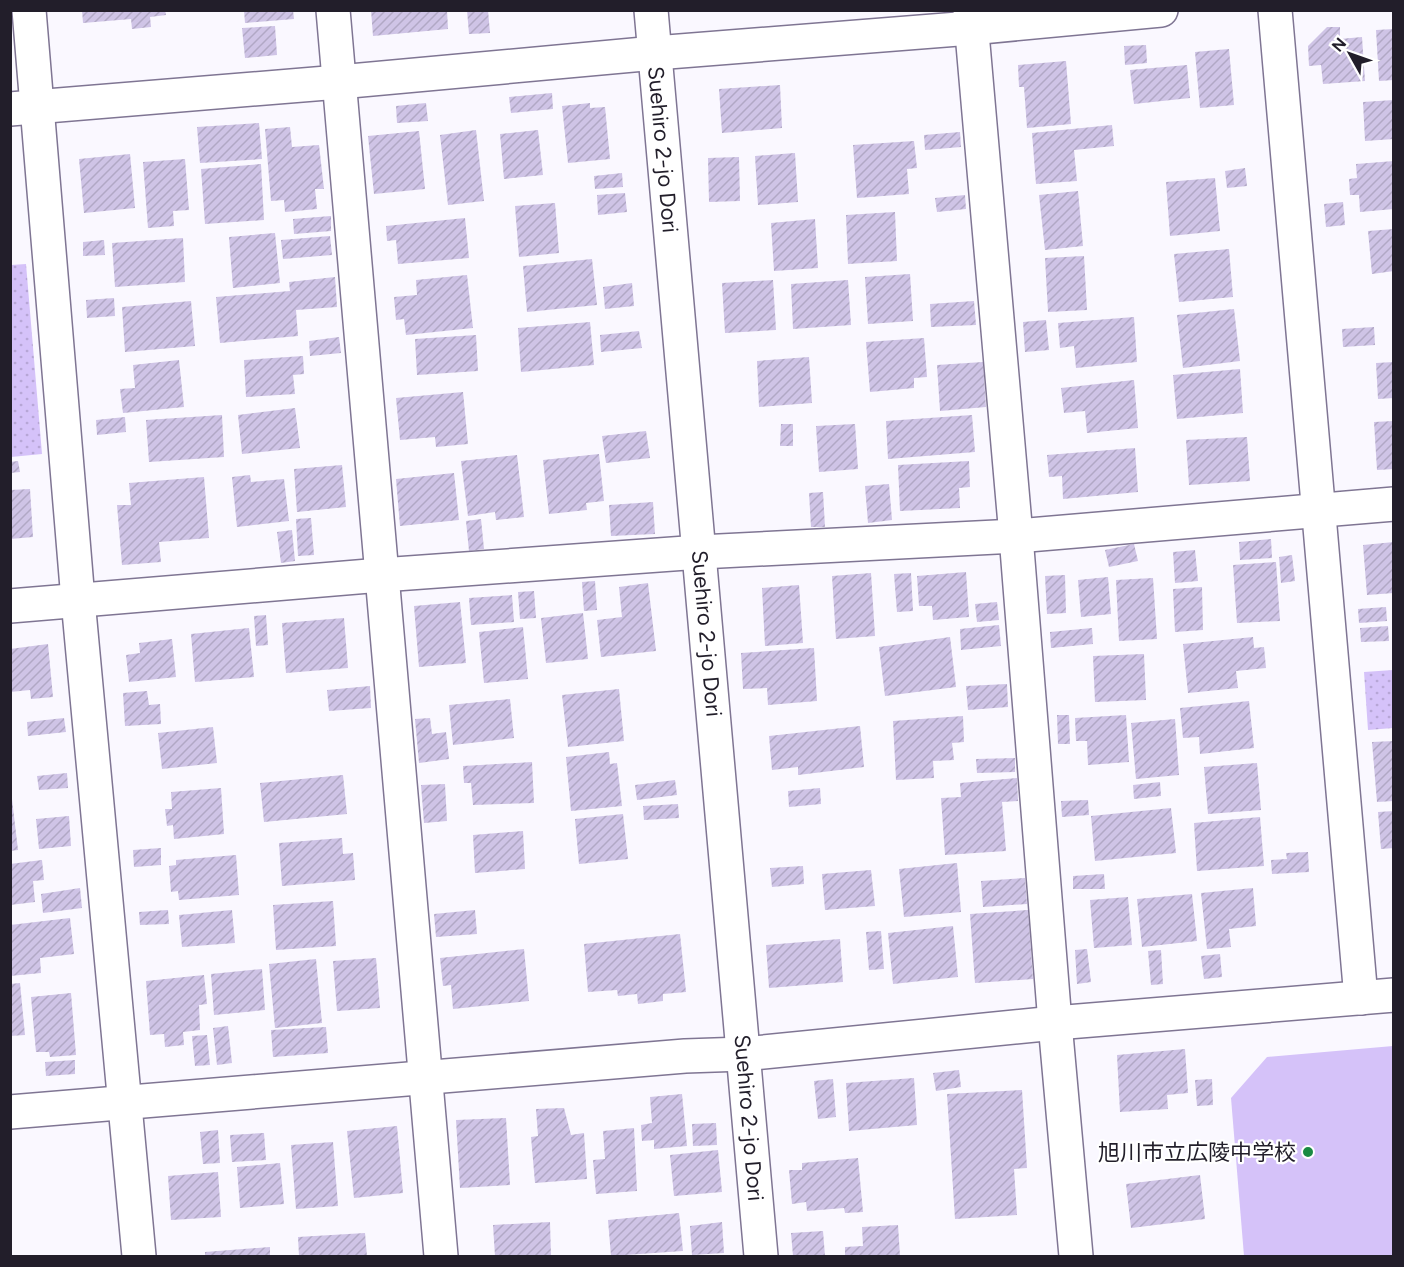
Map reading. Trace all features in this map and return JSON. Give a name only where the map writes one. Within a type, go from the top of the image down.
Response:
[{"type":"street","points":[[29,10],[24,108],[78,600],[139,1257]]},
{"type":"street","points":[[333,10],[441,1257]]},
{"type":"street","name":"Suehiro 2-jo Dori","points":[[651,10],[760,1257]]},
{"type":"street","points":[[24,108],[655,53],[971,19],[1161,10]]},
{"type":"street","points":[[1275,10],[1360,998]]},
{"type":"street","points":[[971,19],[1076,1257]]},
{"type":"street","points":[[10,606],[381,575],[700,552],[1016,536],[1394,504]]},
{"type":"street","points":[[10,1112],[685,1056],[744,1054],[1055,1023],[1394,994]]},
{"type":"shaded area","points":[[26,264],[42,454],[11,457],[11,265]]},
{"type":"shaded area","points":[[1393,670],[1393,728],[1368,730],[1364,672]]},
{"type":"shaded area","name":"旭川市立広陵中学校","points":[[1393,1046],[1393,1256],[1244,1256],[1231,1098],[1267,1057]]},
{"type":"building","points":[[82,10],[165,10],[166,15],[150,17],[151,27],[132,29],[131,19],[83,23]]},
{"type":"building","points":[[244,10],[293,10],[294,19],[245,23]]},
{"type":"building","points":[[371,10],[447,10],[448,29],[373,36]]},
{"type":"building","points":[[467,10],[488,10],[490,33],[469,34]]},
{"type":"building","points":[[275,26],[277,55],[245,58],[242,28]]},
{"type":"building","points":[[1327,27],[1340,27],[1340,39],[1362,37],[1365,81],[1323,84],[1321,65],[1309,66],[1308,46]]},
{"type":"building","points":[[1394,29],[1394,80],[1379,81],[1376,30]]},
{"type":"building","points":[[1146,45],[1147,63],[1125,65],[1124,46]]},
{"type":"building","points":[[1229,49],[1234,105],[1200,108],[1195,52]]},
{"type":"building","points":[[1066,61],[1071,124],[1027,128],[1024,87],[1019,87],[1018,65]]},
{"type":"building","points":[[1187,65],[1190,98],[1134,104],[1130,70]]},
{"type":"building","points":[[780,85],[782,128],[722,133],[719,89]]},
{"type":"building","points":[[552,93],[553,109],[511,113],[509,97]]},
{"type":"building","points":[[1394,100],[1394,139],[1365,141],[1363,102]]},
{"type":"building","points":[[426,103],[428,121],[397,123],[396,106]]},
{"type":"building","points":[[590,103],[590,108],[605,107],[610,159],[568,163],[562,106]]},
{"type":"building","points":[[259,123],[262,159],[200,163],[197,127]]},
{"type":"building","points":[[1112,125],[1114,146],[1074,150],[1077,181],[1036,184],[1032,133]]},
{"type":"building","points":[[290,127],[292,147],[319,145],[324,189],[315,189],[317,209],[285,212],[284,200],[271,201],[265,129]]},
{"type":"building","points":[[476,130],[484,201],[448,205],[440,135]]},
{"type":"building","points":[[538,130],[543,175],[504,179],[500,134]]},
{"type":"building","points":[[419,131],[425,189],[374,194],[368,136]]},
{"type":"building","points":[[960,132],[961,147],[925,150],[924,135]]},
{"type":"building","points":[[914,141],[917,168],[907,169],[909,194],[857,198],[853,145]]},
{"type":"building","points":[[795,153],[798,202],[758,205],[755,156]]},
{"type":"building","points":[[130,154],[135,208],[84,213],[79,159]]},
{"type":"building","points":[[739,157],[740,201],[709,202],[708,158]]},
{"type":"building","points":[[185,159],[189,210],[173,211],[174,226],[148,228],[143,162]]},
{"type":"building","points":[[1394,161],[1394,209],[1360,212],[1359,195],[1350,195],[1349,179],[1357,178],[1356,164]]},
{"type":"building","points":[[261,164],[264,220],[205,224],[201,169]]},
{"type":"building","points":[[1245,168],[1247,186],[1227,188],[1225,171]]},
{"type":"building","points":[[622,173],[623,187],[595,189],[594,176]]},
{"type":"building","points":[[1215,178],[1220,231],[1170,236],[1166,182]]},
{"type":"building","points":[[1078,191],[1083,246],[1045,250],[1039,195]]},
{"type":"building","points":[[625,193],[627,212],[598,215],[597,195]]},
{"type":"building","points":[[965,195],[966,209],[937,212],[935,198]]},
{"type":"building","points":[[1343,202],[1345,225],[1326,227],[1324,204]]},
{"type":"building","points":[[555,203],[559,253],[519,257],[515,206]]},
{"type":"building","points":[[895,212],[897,261],[848,264],[846,215]]},
{"type":"building","points":[[331,216],[331,231],[294,234],[293,219]]},
{"type":"building","points":[[465,218],[469,258],[398,264],[396,240],[387,241],[386,226]]},
{"type":"building","points":[[815,219],[818,268],[774,271],[771,223]]},
{"type":"building","points":[[1394,229],[1394,271],[1372,274],[1368,231]]},
{"type":"building","points":[[275,233],[280,283],[233,288],[229,237]]},
{"type":"building","points":[[330,236],[332,255],[283,259],[281,240]]},
{"type":"building","points":[[183,238],[185,282],[115,287],[112,243]]},
{"type":"building","points":[[104,240],[105,255],[83,256],[83,242]]},
{"type":"building","points":[[1229,249],[1233,297],[1179,302],[1174,254]]},
{"type":"building","points":[[1084,256],[1087,310],[1048,312],[1045,258]]},
{"type":"building","points":[[592,259],[597,305],[527,312],[523,266]]},
{"type":"building","points":[[910,274],[913,321],[868,324],[865,277]]},
{"type":"building","points":[[467,275],[473,328],[406,335],[404,319],[396,320],[394,297],[417,295],[416,280]]},
{"type":"building","points":[[335,277],[337,307],[296,310],[298,336],[220,343],[216,297],[290,291],[289,282]]},
{"type":"building","points":[[773,280],[776,330],[725,333],[722,283]]},
{"type":"building","points":[[848,280],[851,325],[793,329],[791,284]]},
{"type":"building","points":[[632,283],[634,306],[605,309],[603,287]]},
{"type":"building","points":[[114,298],[115,316],[87,318],[86,300]]},
{"type":"building","points":[[191,301],[195,346],[125,352],[122,307]]},
{"type":"building","points":[[974,301],[976,325],[931,327],[930,304]]},
{"type":"building","points":[[1234,309],[1240,361],[1183,368],[1177,315]]},
{"type":"building","points":[[1134,317],[1137,362],[1076,368],[1074,346],[1060,348],[1058,323]]},
{"type":"building","points":[[1046,320],[1049,350],[1025,352],[1023,322]]},
{"type":"building","points":[[590,322],[594,365],[521,372],[518,328]]},
{"type":"building","points":[[1374,327],[1375,345],[1343,347],[1342,329]]},
{"type":"building","points":[[639,331],[642,348],[601,352],[600,335]]},
{"type":"building","points":[[476,335],[478,371],[417,375],[415,339]]},
{"type":"building","points":[[339,337],[341,353],[310,356],[309,341]]},
{"type":"building","points":[[924,338],[927,377],[914,378],[914,388],[870,392],[866,342]]},
{"type":"building","points":[[303,356],[304,374],[293,375],[295,394],[246,397],[244,360]]},
{"type":"building","points":[[809,357],[812,403],[759,407],[757,361]]},
{"type":"building","points":[[179,360],[184,407],[123,413],[120,389],[135,388],[133,365]]},
{"type":"building","points":[[983,362],[986,407],[940,411],[937,365]]},
{"type":"building","points":[[1394,362],[1394,398],[1378,399],[1376,363]]},
{"type":"building","points":[[1240,369],[1243,413],[1177,419],[1173,375]]},
{"type":"building","points":[[1134,380],[1138,428],[1087,433],[1085,411],[1064,413],[1061,388]]},
{"type":"building","points":[[463,392],[468,444],[436,447],[435,437],[400,440],[396,398]]},
{"type":"building","points":[[295,408],[300,448],[242,454],[238,415]]},
{"type":"building","points":[[222,415],[224,457],[149,462],[146,420]]},
{"type":"building","points":[[972,415],[975,452],[888,459],[886,421]]},
{"type":"building","points":[[125,417],[126,432],[97,435],[96,420]]},
{"type":"building","points":[[1394,421],[1394,469],[1377,470],[1374,422]]},
{"type":"building","points":[[781,424],[793,424],[793,446],[780,446]]},
{"type":"building","points":[[855,424],[858,469],[819,472],[816,426]]},
{"type":"building","points":[[646,431],[650,458],[606,463],[602,436]]},
{"type":"building","points":[[1247,437],[1250,481],[1189,485],[1186,440]]},
{"type":"building","points":[[1135,448],[1138,492],[1063,499],[1062,476],[1049,477],[1047,455]]},
{"type":"building","points":[[599,454],[604,501],[586,503],[587,510],[549,514],[543,460]]},
{"type":"building","points":[[517,455],[524,517],[496,520],[495,512],[468,516],[461,461]]},
{"type":"building","points":[[18,461],[20,472],[10,473],[10,462]]},
{"type":"building","points":[[969,461],[970,487],[959,488],[960,508],[900,511],[898,465]]},
{"type":"building","points":[[342,465],[346,507],[297,512],[294,469]]},
{"type":"building","points":[[454,473],[459,520],[400,526],[396,479]]},
{"type":"building","points":[[250,475],[251,482],[284,479],[289,521],[237,527],[232,477]]},
{"type":"building","points":[[204,477],[209,538],[159,542],[161,562],[122,565],[117,505],[131,505],[129,483]]},
{"type":"building","points":[[889,484],[892,520],[868,523],[865,486]]},
{"type":"building","points":[[30,489],[33,537],[10,539],[10,490]]},
{"type":"building","points":[[823,492],[825,527],[811,527],[809,493]]},
{"type":"building","points":[[653,502],[655,534],[611,536],[609,505]]},
{"type":"building","points":[[311,518],[314,555],[298,556],[296,519]]},
{"type":"building","points":[[481,519],[484,549],[469,551],[466,521]]},
{"type":"building","points":[[292,530],[295,561],[281,563],[277,532]]},
{"type":"building","points":[[1271,539],[1272,558],[1240,560],[1239,542]]},
{"type":"building","points":[[1394,542],[1394,593],[1367,595],[1363,545]]},
{"type":"building","points":[[1134,544],[1138,561],[1109,567],[1105,550]]},
{"type":"building","points":[[1195,550],[1198,581],[1175,583],[1173,552]]},
{"type":"building","points":[[1292,555],[1295,581],[1281,583],[1279,557]]},
{"type":"building","points":[[1276,562],[1280,621],[1237,623],[1233,565]]},
{"type":"building","points":[[966,572],[969,617],[933,620],[932,606],[919,606],[917,576]]},
{"type":"building","points":[[871,573],[875,636],[836,639],[832,576]]},
{"type":"building","points":[[911,573],[913,611],[897,612],[894,574]]},
{"type":"building","points":[[1065,575],[1066,613],[1047,614],[1045,576]]},
{"type":"building","points":[[1108,577],[1111,614],[1081,617],[1078,580]]},
{"type":"building","points":[[1153,578],[1157,639],[1119,641],[1116,580]]},
{"type":"building","points":[[595,581],[597,610],[584,611],[582,582]]},
{"type":"building","points":[[648,583],[656,651],[601,657],[597,620],[622,617],[619,587]]},
{"type":"building","points":[[799,585],[803,643],[765,646],[762,588]]},
{"type":"building","points":[[1202,587],[1203,630],[1175,632],[1173,589]]},
{"type":"building","points":[[534,591],[536,618],[520,619],[518,592]]},
{"type":"building","points":[[512,595],[514,622],[471,625],[469,598]]},
{"type":"building","points":[[460,602],[466,663],[419,667],[414,606]]},
{"type":"building","points":[[997,602],[999,620],[977,622],[975,604]]},
{"type":"building","points":[[1386,607],[1387,621],[1359,623],[1358,609]]},
{"type":"building","points":[[583,613],[588,659],[546,663],[541,618]]},
{"type":"building","points":[[266,615],[268,645],[256,646],[254,616]]},
{"type":"building","points":[[344,618],[348,668],[286,673],[282,623]]},
{"type":"building","points":[[999,625],[1001,646],[961,650],[960,629]]},
{"type":"building","points":[[1388,626],[1389,641],[1361,642],[1360,628]]},
{"type":"building","points":[[523,627],[528,679],[484,683],[479,632]]},
{"type":"building","points":[[249,628],[254,677],[195,682],[191,634]]},
{"type":"building","points":[[1092,628],[1093,644],[1051,648],[1050,632]]},
{"type":"building","points":[[950,637],[956,687],[885,696],[879,647]]},
{"type":"building","points":[[1253,637],[1254,648],[1264,647],[1266,668],[1236,671],[1238,688],[1188,693],[1183,644]]},
{"type":"building","points":[[172,639],[176,677],[129,682],[126,655],[140,653],[139,643]]},
{"type":"building","points":[[48,644],[53,697],[31,699],[30,690],[10,692],[10,649]]},
{"type":"building","points":[[814,648],[817,701],[768,705],[767,688],[743,689],[741,653]]},
{"type":"building","points":[[1144,654],[1146,700],[1095,702],[1093,656]]},
{"type":"building","points":[[1007,684],[1008,707],[968,710],[966,686]]},
{"type":"building","points":[[370,686],[371,708],[329,711],[327,690]]},
{"type":"building","points":[[619,689],[624,741],[568,747],[562,695]]},
{"type":"building","points":[[147,691],[149,705],[160,704],[161,724],[125,726],[123,693]]},
{"type":"building","points":[[510,699],[514,738],[453,745],[449,705]]},
{"type":"building","points":[[1249,701],[1254,748],[1200,754],[1199,737],[1183,738],[1180,708]]},
{"type":"building","points":[[1057,715],[1069,715],[1070,744],[1058,744]]},
{"type":"building","points":[[1126,715],[1129,762],[1088,765],[1087,741],[1076,741],[1075,718]]},
{"type":"building","points":[[963,716],[964,742],[952,743],[954,760],[933,761],[934,778],[896,780],[893,721]]},
{"type":"building","points":[[64,718],[66,732],[28,736],[27,722]]},
{"type":"building","points":[[430,718],[432,734],[446,732],[449,759],[419,763],[415,719]]},
{"type":"building","points":[[1175,719],[1179,775],[1136,779],[1131,723]]},
{"type":"building","points":[[860,726],[864,767],[798,775],[798,767],[772,770],[769,736]]},
{"type":"building","points":[[213,727],[217,763],[162,769],[158,733]]},
{"type":"building","points":[[1394,741],[1394,801],[1377,802],[1372,742]]},
{"type":"building","points":[[609,752],[610,764],[617,763],[622,806],[571,811],[566,757]]},
{"type":"building","points":[[1015,758],[1015,772],[977,773],[976,759]]},
{"type":"building","points":[[532,762],[534,803],[473,805],[471,783],[464,783],[463,766]]},
{"type":"building","points":[[1257,763],[1261,810],[1208,814],[1204,767]]},
{"type":"building","points":[[67,773],[68,788],[39,790],[37,776]]},
{"type":"building","points":[[343,775],[347,814],[264,822],[260,783]]},
{"type":"building","points":[[1017,778],[1018,801],[1002,802],[1006,851],[945,855],[941,798],[961,797],[960,783]]},
{"type":"building","points":[[675,780],[677,795],[637,800],[635,785]]},
{"type":"building","points":[[1160,782],[1161,796],[1134,799],[1133,785]]},
{"type":"building","points":[[445,784],[447,821],[424,823],[421,785]]},
{"type":"building","points":[[221,788],[224,834],[174,839],[173,825],[167,826],[165,809],[172,809],[171,792]]},
{"type":"building","points":[[820,788],[821,804],[789,807],[788,791]]},
{"type":"building","points":[[10,799],[12,799],[18,850],[10,851]]},
{"type":"building","points":[[1088,800],[1089,815],[1062,817],[1061,801]]},
{"type":"building","points":[[678,804],[679,818],[644,820],[643,806]]},
{"type":"building","points":[[1171,808],[1176,853],[1095,861],[1091,816]]},
{"type":"building","points":[[1394,811],[1394,848],[1381,849],[1378,812]]},
{"type":"building","points":[[623,814],[628,859],[579,864],[575,819]]},
{"type":"building","points":[[69,816],[71,846],[39,849],[36,819]]},
{"type":"building","points":[[1260,817],[1264,866],[1197,871],[1194,823]]},
{"type":"building","points":[[523,831],[525,869],[475,873],[473,835]]},
{"type":"building","points":[[342,838],[343,854],[353,853],[355,880],[282,886],[279,843]]},
{"type":"building","points":[[161,848],[161,865],[134,867],[133,850]]},
{"type":"building","points":[[1308,852],[1309,872],[1272,874],[1271,860],[1287,859],[1286,853]]},
{"type":"building","points":[[236,855],[239,895],[179,900],[178,891],[171,892],[169,866],[176,865],[176,860]]},
{"type":"building","points":[[42,860],[44,880],[33,881],[35,902],[10,905],[10,864]]},
{"type":"building","points":[[957,863],[961,912],[904,917],[899,869]]},
{"type":"building","points":[[803,866],[804,884],[772,887],[770,868]]},
{"type":"building","points":[[871,870],[875,906],[825,910],[822,874]]},
{"type":"building","points":[[1104,874],[1105,889],[1073,889],[1073,876]]},
{"type":"building","points":[[1025,878],[1027,904],[983,907],[981,881]]},
{"type":"building","points":[[80,888],[82,908],[43,913],[41,894]]},
{"type":"building","points":[[1253,888],[1256,926],[1229,929],[1231,947],[1207,949],[1201,893]]},
{"type":"building","points":[[1192,894],[1197,941],[1142,947],[1137,899]]},
{"type":"building","points":[[1128,897],[1132,945],[1094,948],[1090,900]]},
{"type":"building","points":[[333,901],[336,946],[276,950],[273,905]]},
{"type":"building","points":[[168,910],[169,924],[140,925],[139,912]]},
{"type":"building","points":[[232,910],[235,943],[182,947],[179,915]]},
{"type":"building","points":[[475,910],[477,934],[436,937],[434,914]]},
{"type":"building","points":[[1028,910],[1033,979],[975,983],[970,914]]},
{"type":"building","points":[[70,918],[74,954],[40,958],[41,973],[10,976],[10,925]]},
{"type":"building","points":[[953,926],[958,977],[893,984],[888,933]]},
{"type":"building","points":[[881,931],[884,969],[869,970],[866,932]]},
{"type":"building","points":[[680,934],[686,992],[663,994],[663,1001],[638,1004],[637,994],[618,996],[617,990],[588,992],[584,944]]},
{"type":"building","points":[[840,939],[843,982],[769,988],[766,945]]},
{"type":"building","points":[[524,949],[529,1001],[453,1009],[451,985],[443,986],[440,958]]},
{"type":"building","points":[[1087,949],[1091,982],[1077,984],[1075,950]]},
{"type":"building","points":[[1161,950],[1163,984],[1151,985],[1148,951]]},
{"type":"building","points":[[1220,954],[1222,977],[1204,979],[1201,956]]},
{"type":"building","points":[[376,958],[380,1008],[337,1011],[333,961]]},
{"type":"building","points":[[316,959],[322,1023],[275,1028],[269,964]]},
{"type":"building","points":[[262,969],[265,1010],[214,1015],[211,974]]},
{"type":"building","points":[[204,975],[207,1004],[199,1005],[200,1030],[183,1032],[184,1045],[165,1047],[164,1034],[150,1035],[146,981]]},
{"type":"building","points":[[20,983],[25,1035],[10,1036],[10,984]]},
{"type":"building","points":[[71,993],[76,1055],[50,1057],[49,1052],[36,1052],[31,997]]},
{"type":"building","points":[[228,1026],[232,1063],[217,1065],[213,1028]]},
{"type":"building","points":[[326,1027],[328,1053],[273,1057],[271,1030]]},
{"type":"building","points":[[207,1035],[210,1065],[195,1066],[192,1036]]},
{"type":"building","points":[[1185,1049],[1188,1093],[1167,1095],[1168,1109],[1120,1112],[1117,1055]]},
{"type":"building","points":[[75,1060],[75,1074],[46,1076],[45,1062]]},
{"type":"building","points":[[959,1070],[961,1087],[936,1091],[933,1073]]},
{"type":"building","points":[[914,1078],[917,1125],[849,1131],[846,1083]]},
{"type":"building","points":[[833,1079],[836,1117],[818,1119],[814,1081]]},
{"type":"building","points":[[1212,1079],[1213,1105],[1197,1106],[1195,1080]]},
{"type":"building","points":[[1022,1090],[1027,1168],[1014,1169],[1017,1215],[955,1219],[947,1094]]},
{"type":"building","points":[[682,1094],[687,1146],[654,1149],[654,1140],[642,1141],[641,1125],[652,1123],[650,1097]]},
{"type":"building","points":[[564,1108],[571,1135],[584,1133],[587,1179],[535,1183],[531,1137],[538,1136],[536,1109]]},
{"type":"building","points":[[506,1118],[510,1185],[460,1188],[456,1120]]},
{"type":"building","points":[[716,1123],[717,1145],[693,1146],[692,1124]]},
{"type":"building","points":[[397,1126],[403,1193],[354,1198],[347,1131]]},
{"type":"building","points":[[634,1128],[637,1191],[596,1194],[593,1160],[605,1159],[603,1131]]},
{"type":"building","points":[[218,1130],[220,1163],[203,1164],[200,1132]]},
{"type":"building","points":[[264,1133],[266,1160],[232,1162],[230,1135]]},
{"type":"building","points":[[333,1142],[338,1206],[296,1209],[291,1145]]},
{"type":"building","points":[[718,1150],[722,1192],[674,1196],[670,1155]]},
{"type":"building","points":[[858,1158],[863,1212],[845,1213],[844,1208],[807,1211],[806,1202],[792,1204],[789,1170],[802,1170],[802,1163]]},
{"type":"building","points":[[280,1163],[284,1204],[240,1208],[237,1167]]},
{"type":"building","points":[[218,1172],[221,1217],[171,1220],[168,1176]]},
{"type":"building","points":[[1200,1175],[1205,1219],[1131,1228],[1126,1184]]},
{"type":"building","points":[[679,1213],[683,1251],[611,1256],[608,1220]]},
{"type":"building","points":[[550,1222],[551,1256],[495,1256],[493,1225]]},
{"type":"building","points":[[722,1222],[724,1253],[692,1255],[690,1226]]},
{"type":"building","points":[[898,1225],[900,1256],[845,1256],[845,1247],[863,1246],[862,1227]]},
{"type":"building","points":[[823,1231],[825,1256],[793,1256],[791,1233]]},
{"type":"building","points":[[365,1233],[367,1256],[299,1256],[298,1237]]},
{"type":"building","points":[[270,1247],[270,1256],[205,1256],[205,1252]]},
{"type":"place","name":"旭川市立広陵中学校","points":[[1308,1152]]}]
